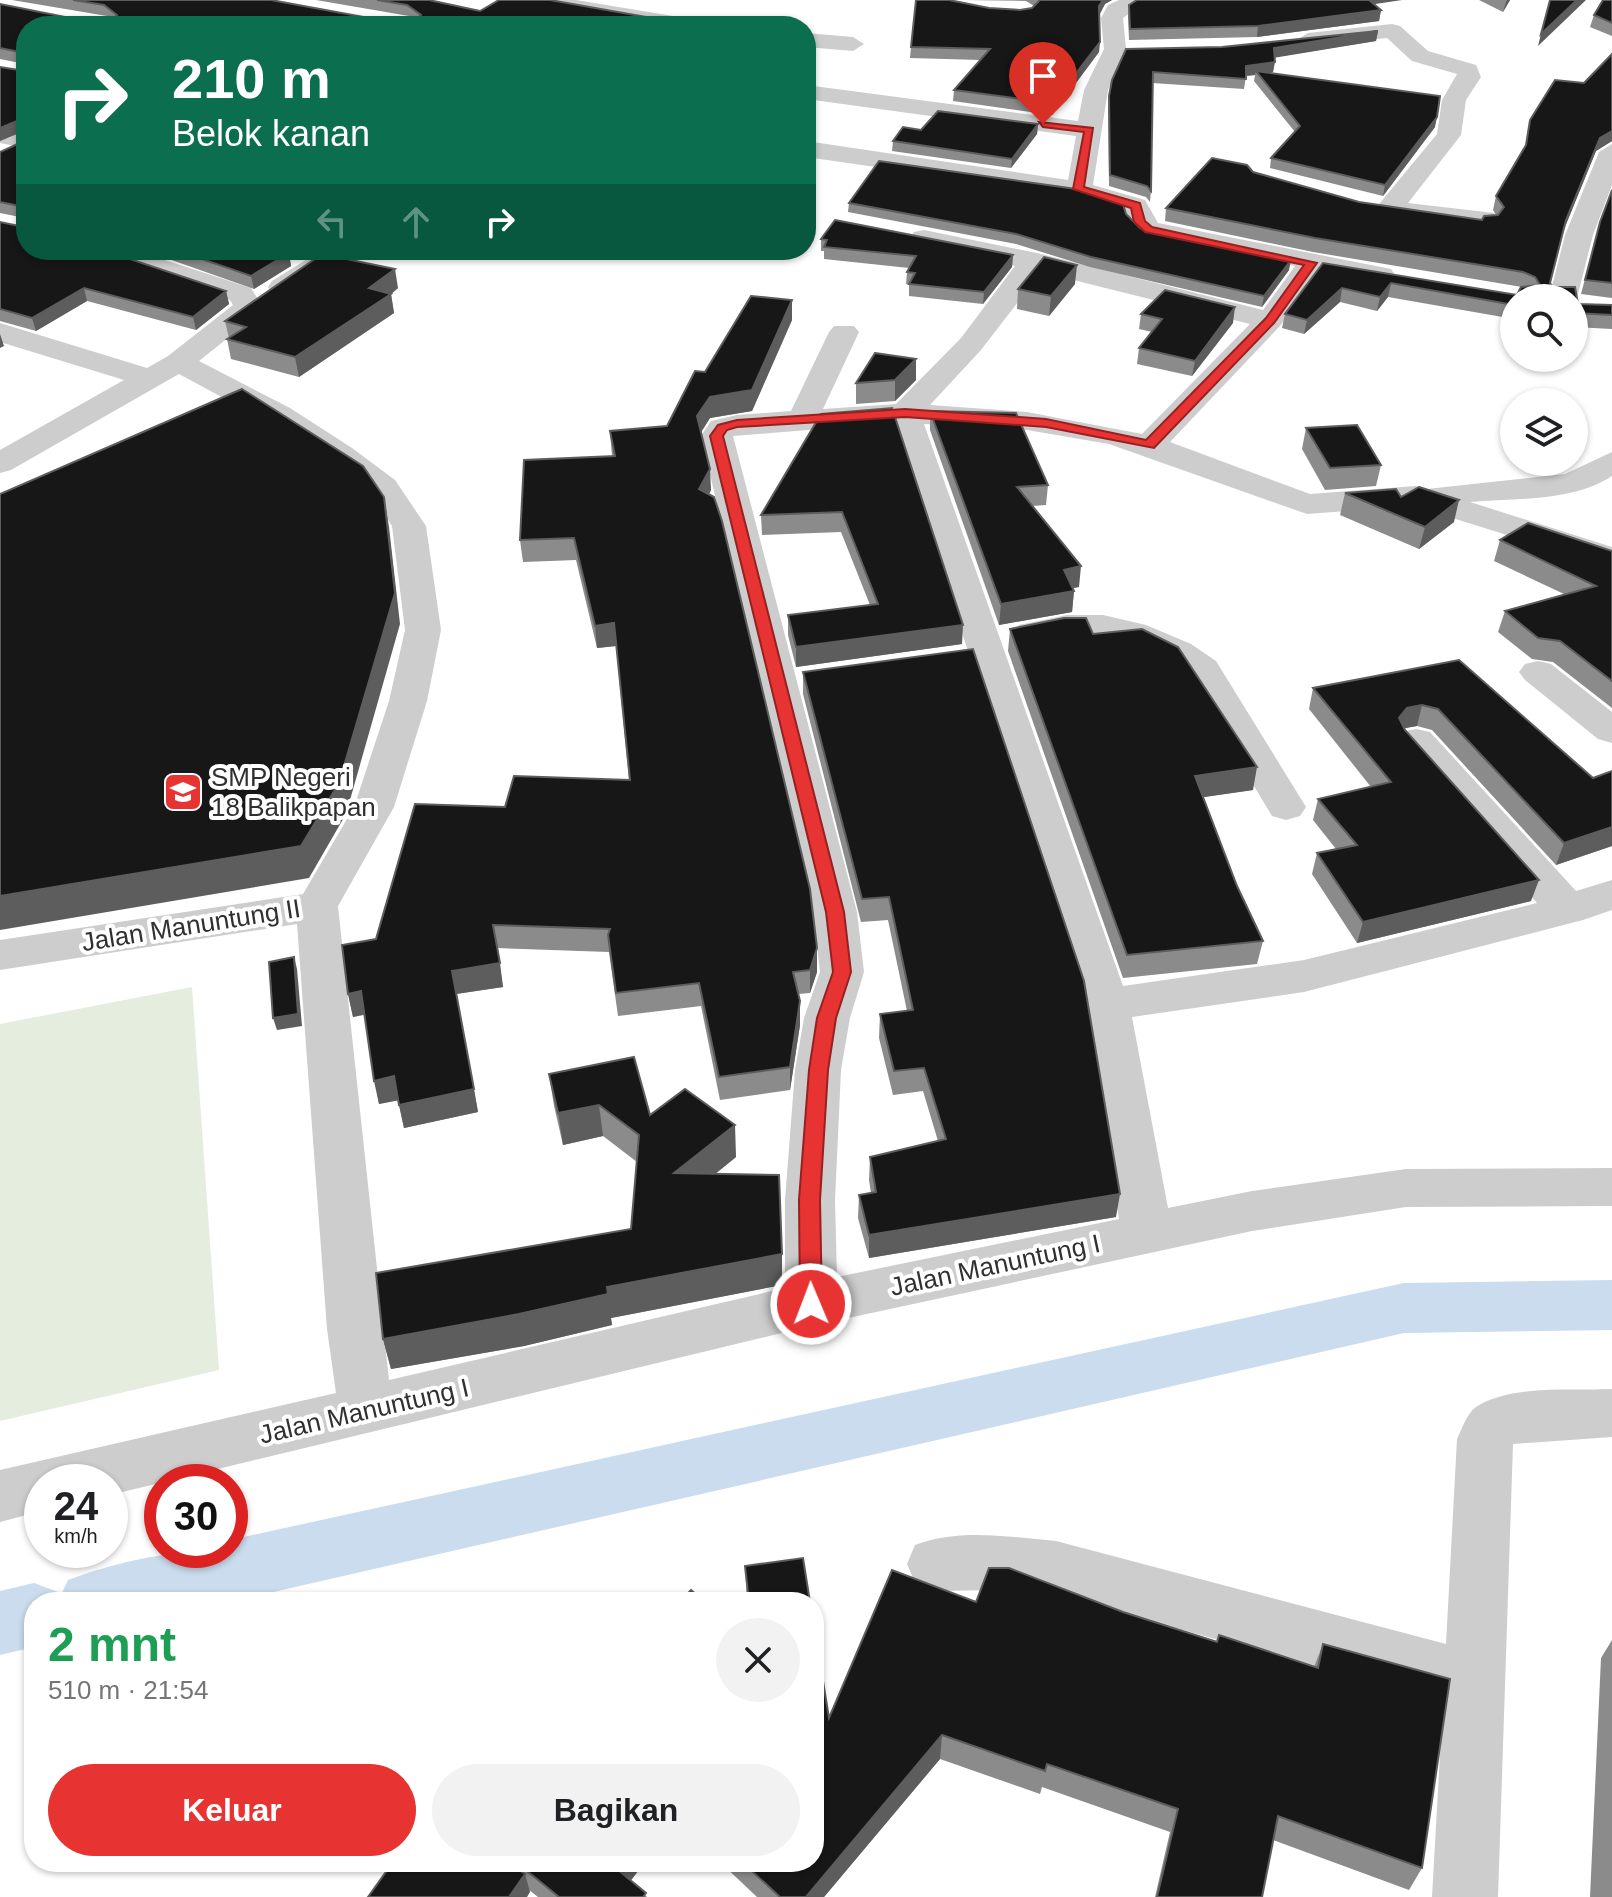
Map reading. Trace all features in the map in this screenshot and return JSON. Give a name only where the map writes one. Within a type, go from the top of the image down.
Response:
[{"type":"street","points":[[538,0],[629,16]]},
{"type":"street","points":[[1079,189],[1096,90],[1115,49],[1112,18],[1116,10],[1136,0]]},
{"type":"street","points":[[559,16],[573,7]]},
{"type":"street","points":[[1287,43],[1392,31],[1420,56],[1468,70],[1469,77],[1454,100],[1449,135],[1378,208],[1485,219]]},
{"type":"street","points":[[816,41],[853,44]]},
{"type":"street","points":[[1115,49],[1144,50]]},
{"type":"street","points":[[816,93],[1089,130]]},
{"type":"street","points":[[0,154],[16,140]]},
{"type":"street","points":[[816,150],[1079,189],[1136,206],[1140,222],[1149,229],[1401,278]]},
{"type":"street","points":[[1575,284],[1579,235],[1612,152]]},
{"type":"street","points":[[895,232],[1037,261],[1081,277],[1270,320]]},
{"type":"street","points":[[167,260],[241,294],[249,307]]},
{"type":"street","points":[[0,463],[165,370],[249,307],[325,260]]},
{"type":"street","points":[[905,413],[971,344],[1020,277],[1037,261]]},
{"type":"street","points":[[1149,445],[1270,320],[1312,263]]},
{"type":"street","points":[[804,417],[844,332]]},
{"type":"street","name":"Jalan Manuntung II","points":[[0,955],[317,906],[374,807],[408,701],[423,630],[409,526],[383,487],[341,455],[279,415],[165,370],[6,341]]},
{"type":"street","points":[[905,413],[976,652],[1107,1004],[1147,1232]]},
{"type":"street","points":[[811,1304],[810,1200],[818,1070],[827,1018],[842,972],[835,912],[795,681],[717,436],[722,428],[804,417],[905,413],[1066,426],[1149,445],[1307,504],[1567,484],[1585,479],[1612,462]]},
{"type":"street","points":[[1416,496],[1612,558]]},
{"type":"street","points":[[976,652],[1089,625],[1150,640],[1184,654],[1203,669],[1286,807]]},
{"type":"street","points":[[1538,672],[1612,731]]},
{"type":"street","points":[[1416,741],[1568,910]]},
{"type":"street","points":[[1107,1004],[1304,976],[1568,910],[1612,894]]},
{"type":"street","points":[[317,906],[354,1329],[366,1411]]},
{"type":"street","name":"Jalan Manuntung I","points":[[128,1466],[811,1304],[1252,1211],[1406,1188],[1612,1187]]},
{"type":"street","points":[[1465,1897],[1477,1682],[1485,1439],[1494,1425],[1519,1418],[1612,1413]]},
{"type":"street","points":[[0,1496],[24,1490]]},
{"type":"street","points":[[936,1564],[1001,1563],[1056,1568],[1477,1682]]},
{"type":"green space","points":[[192,987],[219,1370],[0,1421],[0,1024]]},
{"type":"building","points":[[73,0],[271,0],[358,16],[116,16],[104,5]]},
{"type":"building","points":[[377,0],[429,0],[480,11],[499,0],[550,0],[641,16],[420,16],[407,5]]},
{"type":"building","points":[[916,0],[949,0],[1020,10],[1032,8],[1040,0],[1103,0],[1099,6],[1100,42],[1053,103],[954,90],[990,49],[911,47]]},
{"type":"building","points":[[1137,0],[1369,0],[1381,10],[1258,26],[1130,29],[1129,5]]},
{"type":"building","points":[[1550,0],[1577,0],[1541,34]]},
{"type":"building","points":[[1603,0],[1612,0],[1612,23],[1594,15]]},
{"type":"building","points":[[0,4],[60,16],[16,16],[16,51],[0,48]]},
{"type":"building","points":[[1378,31],[1274,48],[1275,62],[1246,66],[1246,79],[1153,72],[1151,191],[1147,186],[1110,175],[1109,96],[1112,80],[1126,49],[1222,47]]},
{"type":"building","points":[[1612,54],[1612,131],[1600,138],[1566,220],[1551,284],[1539,284],[1535,277],[1523,272],[1315,238],[1166,208],[1212,158],[1247,165],[1253,172],[1359,202],[1482,220],[1484,216],[1498,215],[1504,207],[1496,196],[1526,145],[1530,120],[1555,80],[1584,83]]},
{"type":"building","points":[[0,67],[16,70],[16,121],[0,128]]},
{"type":"building","points":[[1256,71],[1440,96],[1437,117],[1385,185],[1271,158],[1300,126]]},
{"type":"building","points":[[938,111],[1038,124],[1012,159],[893,141],[903,127],[921,130]]},
{"type":"building","points":[[16,145],[16,205],[0,202],[0,152]]},
{"type":"building","points":[[879,161],[1076,189],[1123,204],[1126,214],[1140,228],[1291,260],[1264,296],[1091,257],[1016,234],[849,203]]},
{"type":"building","points":[[1612,190],[1612,283],[1585,280],[1600,222]]},
{"type":"building","points":[[835,220],[1013,255],[984,292],[909,284],[915,273],[907,272],[916,256],[824,247],[827,240],[821,239]]},
{"type":"building","points":[[0,222],[16,225],[16,260],[133,260],[226,291],[193,317],[84,288],[32,318],[0,309]]},
{"type":"building","points":[[1044,257],[1077,265],[1051,296],[1018,289]]},
{"type":"building","points":[[205,260],[277,260],[251,276]]},
{"type":"building","points":[[313,260],[351,260],[395,269],[369,288],[391,294],[295,357],[227,339],[246,327],[225,321]]},
{"type":"building","points":[[1323,263],[1500,292],[1500,302],[1391,283],[1380,297],[1342,288],[1307,320],[1285,314]]},
{"type":"building","points":[[1165,290],[1235,307],[1195,361],[1139,348],[1162,319],[1141,314]]},
{"type":"building","points":[[751,296],[792,300],[752,390],[710,397],[697,416],[710,469],[699,489],[714,497],[722,521],[810,889],[817,948],[810,970],[793,972],[800,1001],[790,1067],[719,1077],[699,983],[616,993],[608,935],[610,929],[493,925],[500,963],[452,971],[474,1089],[399,1105],[394,1076],[374,1081],[361,991],[348,994],[342,945],[376,939],[415,804],[505,807],[514,776],[630,780],[614,623],[595,626],[574,538],[520,540],[524,460],[615,456],[610,431],[667,426],[695,371],[705,372]]},
{"type":"building","points":[[1588,304],[1612,305],[1612,315],[1588,314]]},
{"type":"building","points":[[875,353],[916,359],[895,380],[856,383]]},
{"type":"building","name":"SMP Negeri 18 Balikpapan","points":[[242,389],[363,466],[384,497],[395,593],[339,783],[301,846],[0,896],[0,494]]},
{"type":"building","points":[[892,408],[890,415],[894,414],[963,625],[796,647],[788,615],[878,604],[842,512],[761,515],[821,414]]},
{"type":"building","points":[[930,411],[1016,413],[1048,485],[1017,487],[1081,566],[1064,570],[1074,591],[1001,604]]},
{"type":"building","points":[[1357,425],[1381,465],[1330,468],[1306,428]]},
{"type":"building","points":[[1419,487],[1459,500],[1425,527],[1345,493],[1396,489],[1401,497]]},
{"type":"building","points":[[1528,523],[1612,551],[1612,681],[1560,641],[1538,638],[1505,611],[1596,586],[1500,540]]},
{"type":"building","points":[[1064,618],[1086,618],[1093,634],[1142,629],[1178,647],[1257,767],[1195,776],[1237,886],[1263,941],[1127,955],[1010,629]]},
{"type":"building","points":[[973,649],[1084,981],[1120,1194],[869,1235],[859,1195],[876,1192],[870,1157],[946,1139],[924,1068],[894,1071],[880,1014],[913,1010],[889,897],[862,899],[803,672]]},
{"type":"building","points":[[1459,660],[1593,778],[1612,771],[1612,827],[1564,843],[1438,709],[1422,705],[1407,708],[1399,718],[1405,730],[1539,880],[1363,922],[1317,853],[1357,845],[1318,799],[1391,782],[1313,688]]},
{"type":"building","points":[[294,957],[298,1014],[273,1018],[269,962]]},
{"type":"building","points":[[634,1057],[650,1115],[685,1089],[735,1125],[674,1173],[779,1175],[782,1254],[607,1287],[608,1294],[383,1339],[376,1273],[631,1229],[639,1135],[599,1105],[558,1113],[549,1074]]},
{"type":"building","points":[[803,1558],[808,1592],[748,1592],[745,1566]]},
{"type":"building","points":[[989,1568],[1009,1568],[1123,1612],[1217,1642],[1219,1635],[1318,1668],[1323,1644],[1450,1679],[1422,1868],[1278,1816],[1262,1897],[1157,1897],[1178,1809],[1047,1764],[1045,1771],[942,1735],[806,1897],[780,1897],[753,1872],[824,1872],[824,1687],[829,1718],[892,1570],[976,1602]]},
{"type":"building","points":[[386,1872],[525,1874],[509,1897],[368,1897]]},
{"type":"building","points":[[528,1872],[620,1872],[646,1893],[643,1897],[559,1897]]},
{"type":"waterway","points":[[137,1592],[1404,1308],[1612,1305]]},
{"type":"waterway","points":[[0,1623],[24,1617]]},
{"type":"place","name":"SMP Negeri 18 Balikpapan","points":[[183,792]]},
{"type":"route","points":[[811,1304],[810,1200],[818,1070],[827,1018],[842,972],[839,942],[835,912],[784,694],[717,436],[722,428],[737,424],[804,417],[905,413],[1046,423],[1149,445],[1270,320],[1312,263],[1149,229],[1140,222],[1136,206],[1122,199],[1079,189],[1089,130],[1043,124]]}]
